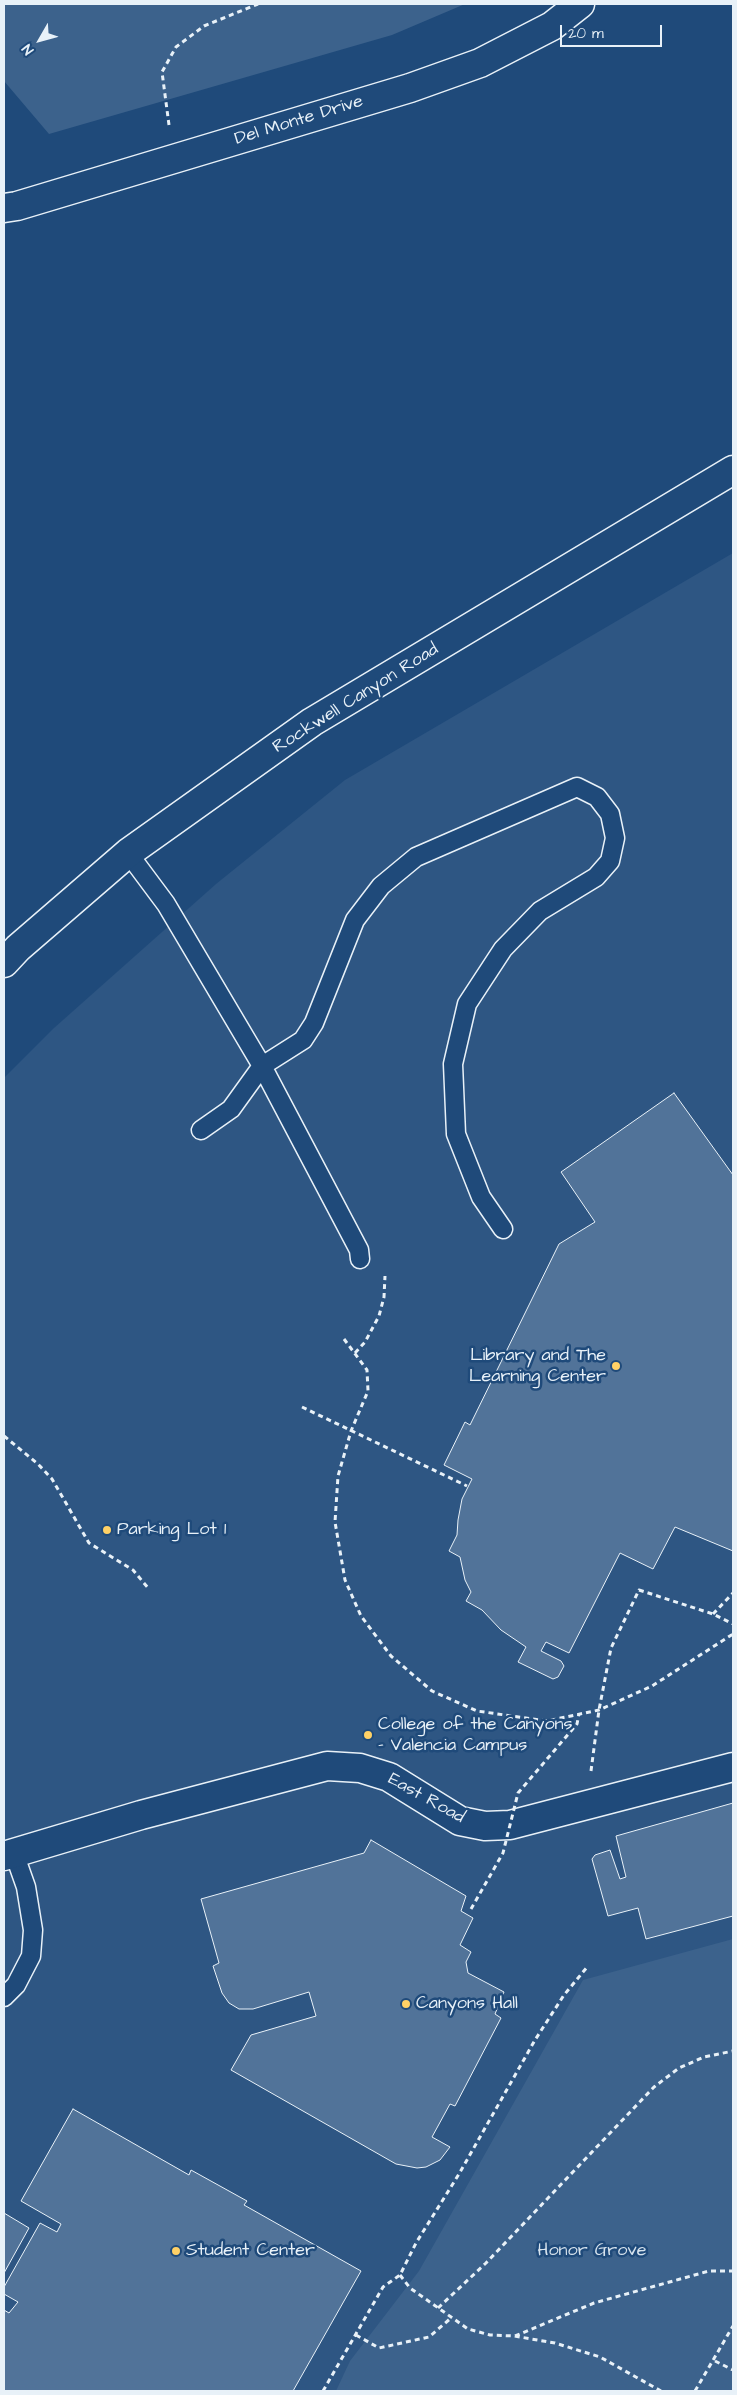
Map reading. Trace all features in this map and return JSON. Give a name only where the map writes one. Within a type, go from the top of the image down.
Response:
[{"type":"street","name":"Del Monte Drive","points":[[4,208],[27,203],[410,88],[472,66],[552,26],[580,4]]},
{"type":"street","name":"Rockwell Canyon Road","points":[[4,963],[18,948],[128,853],[312,722],[733,470]]},
{"type":"street","name":"East Road","points":[[9,1855],[141,1816],[327,1766],[360,1768],[390,1777],[460,1821],[485,1826],[510,1825],[733,1767]]},
{"type":"lane","points":[[201,1130],[231,1109],[262,1066],[303,1040],[314,1023],[355,920],[381,886],[416,857],[577,787],[597,797],[610,814],[615,838],[610,861],[596,877],[540,911],[503,949],[467,1004],[453,1064],[456,1134],[481,1196],[503,1229]]},
{"type":"lane","points":[[128,853],[166,904],[262,1066],[359,1250],[360,1259]]},
{"type":"lane","points":[[4,1997],[16,1985],[32,1956],[33,1930],[26,1887],[9,1855]]},
{"type":"path","points":[[169,125],[162,72],[176,46],[204,26],[258,4]]},
{"type":"path","points":[[354,1353],[365,1342],[379,1316],[384,1297],[385,1276]]},
{"type":"path","points":[[344,1339],[367,1370],[368,1391],[351,1432],[338,1476],[335,1522],[345,1580],[361,1616],[392,1656],[432,1691],[477,1711],[547,1721],[599,1710],[652,1686],[733,1634]]},
{"type":"path","points":[[302,1407],[467,1486]]},
{"type":"path","points":[[4,1436],[38,1464],[52,1479],[89,1543],[133,1570],[149,1589]]},
{"type":"path","points":[[590,1776],[599,1710],[611,1648],[639,1590],[713,1614],[733,1624]]},
{"type":"path","points":[[713,1614],[733,1593]]},
{"type":"path","points":[[471,1909],[503,1853],[518,1793],[577,1724],[579,1714]]},
{"type":"path","points":[[324,2391],[383,2287],[400,2275],[416,2244],[459,2174],[535,2040],[564,1995],[588,1966]]},
{"type":"path","points":[[438,2308],[486,2263],[654,2087],[679,2068],[704,2057],[733,2051]]},
{"type":"path","points":[[514,2336],[594,2303],[709,2271],[733,2270]]},
{"type":"path","points":[[400,2275],[410,2288],[468,2329],[482,2333],[514,2336],[555,2344],[600,2358],[661,2391]]},
{"type":"path","points":[[356,2335],[379,2348],[429,2337],[451,2318]]},
{"type":"path","points":[[695,2391],[733,2326]]},
{"type":"path","points":[[714,2361],[732,2369]]},
{"type":"shaded area","name":"College of the Canyons - Valencia Campus","points":[[733,553],[733,2391],[4,2391],[4,1078],[54,1028],[216,884],[345,780]]},
{"type":"green space","points":[[4,4],[465,4],[392,35],[49,134],[4,81]]},
{"type":"green space","name":"Honor Grove","points":[[733,1939],[733,2391],[336,2391],[350,2361],[419,2271],[583,1980]]},
{"type":"building","name":"Library and The Learning Center","points":[[674,1093],[733,1175],[733,1551],[675,1527],[653,1569],[620,1553],[569,1653],[546,1642],[541,1651],[561,1661],[564,1666],[558,1677],[553,1679],[518,1662],[526,1647],[501,1630],[482,1610],[466,1601],[471,1592],[465,1580],[460,1557],[449,1551],[457,1535],[462,1499],[472,1479],[444,1465],[465,1422],[470,1425],[559,1244],[595,1222],[561,1172]]},
{"type":"building","points":[[733,1803],[733,1916],[646,1939],[638,1908],[608,1916],[592,1859],[595,1855],[610,1850],[620,1879],[626,1877],[616,1836]]},
{"type":"building","name":"Canyons Hall","points":[[371,1840],[466,1896],[461,1911],[473,1918],[460,1945],[471,1952],[466,1962],[468,1973],[504,1992],[495,2014],[501,2018],[455,2106],[450,2104],[432,2137],[450,2147],[440,2160],[426,2167],[417,2168],[396,2164],[231,2070],[251,2035],[316,2016],[309,1992],[253,2009],[239,2009],[229,2003],[222,1993],[213,1966],[219,1963],[201,1899],[364,1853]]},
{"type":"building","name":"Student Center","points":[[73,2109],[189,2175],[191,2170],[247,2201],[244,2205],[361,2271],[293,2391],[4,2391],[4,2310],[9,2313],[18,2302],[4,2294],[4,2287],[40,2223],[57,2232],[61,2224],[21,2201]]},
{"type":"building","points":[[4,2213],[29,2228],[4,2273]]},
{"type":"place","name":"Library and The Learning Center","points":[[616,1366]]},
{"type":"place","name":"Parking Lot 1","points":[[107,1530]]},
{"type":"place","name":"College of the Canyons - Valencia Campus","points":[[368,1735]]},
{"type":"place","name":"Canyons Hall","points":[[406,2004]]},
{"type":"place","name":"Student Center","points":[[176,2251]]}]
